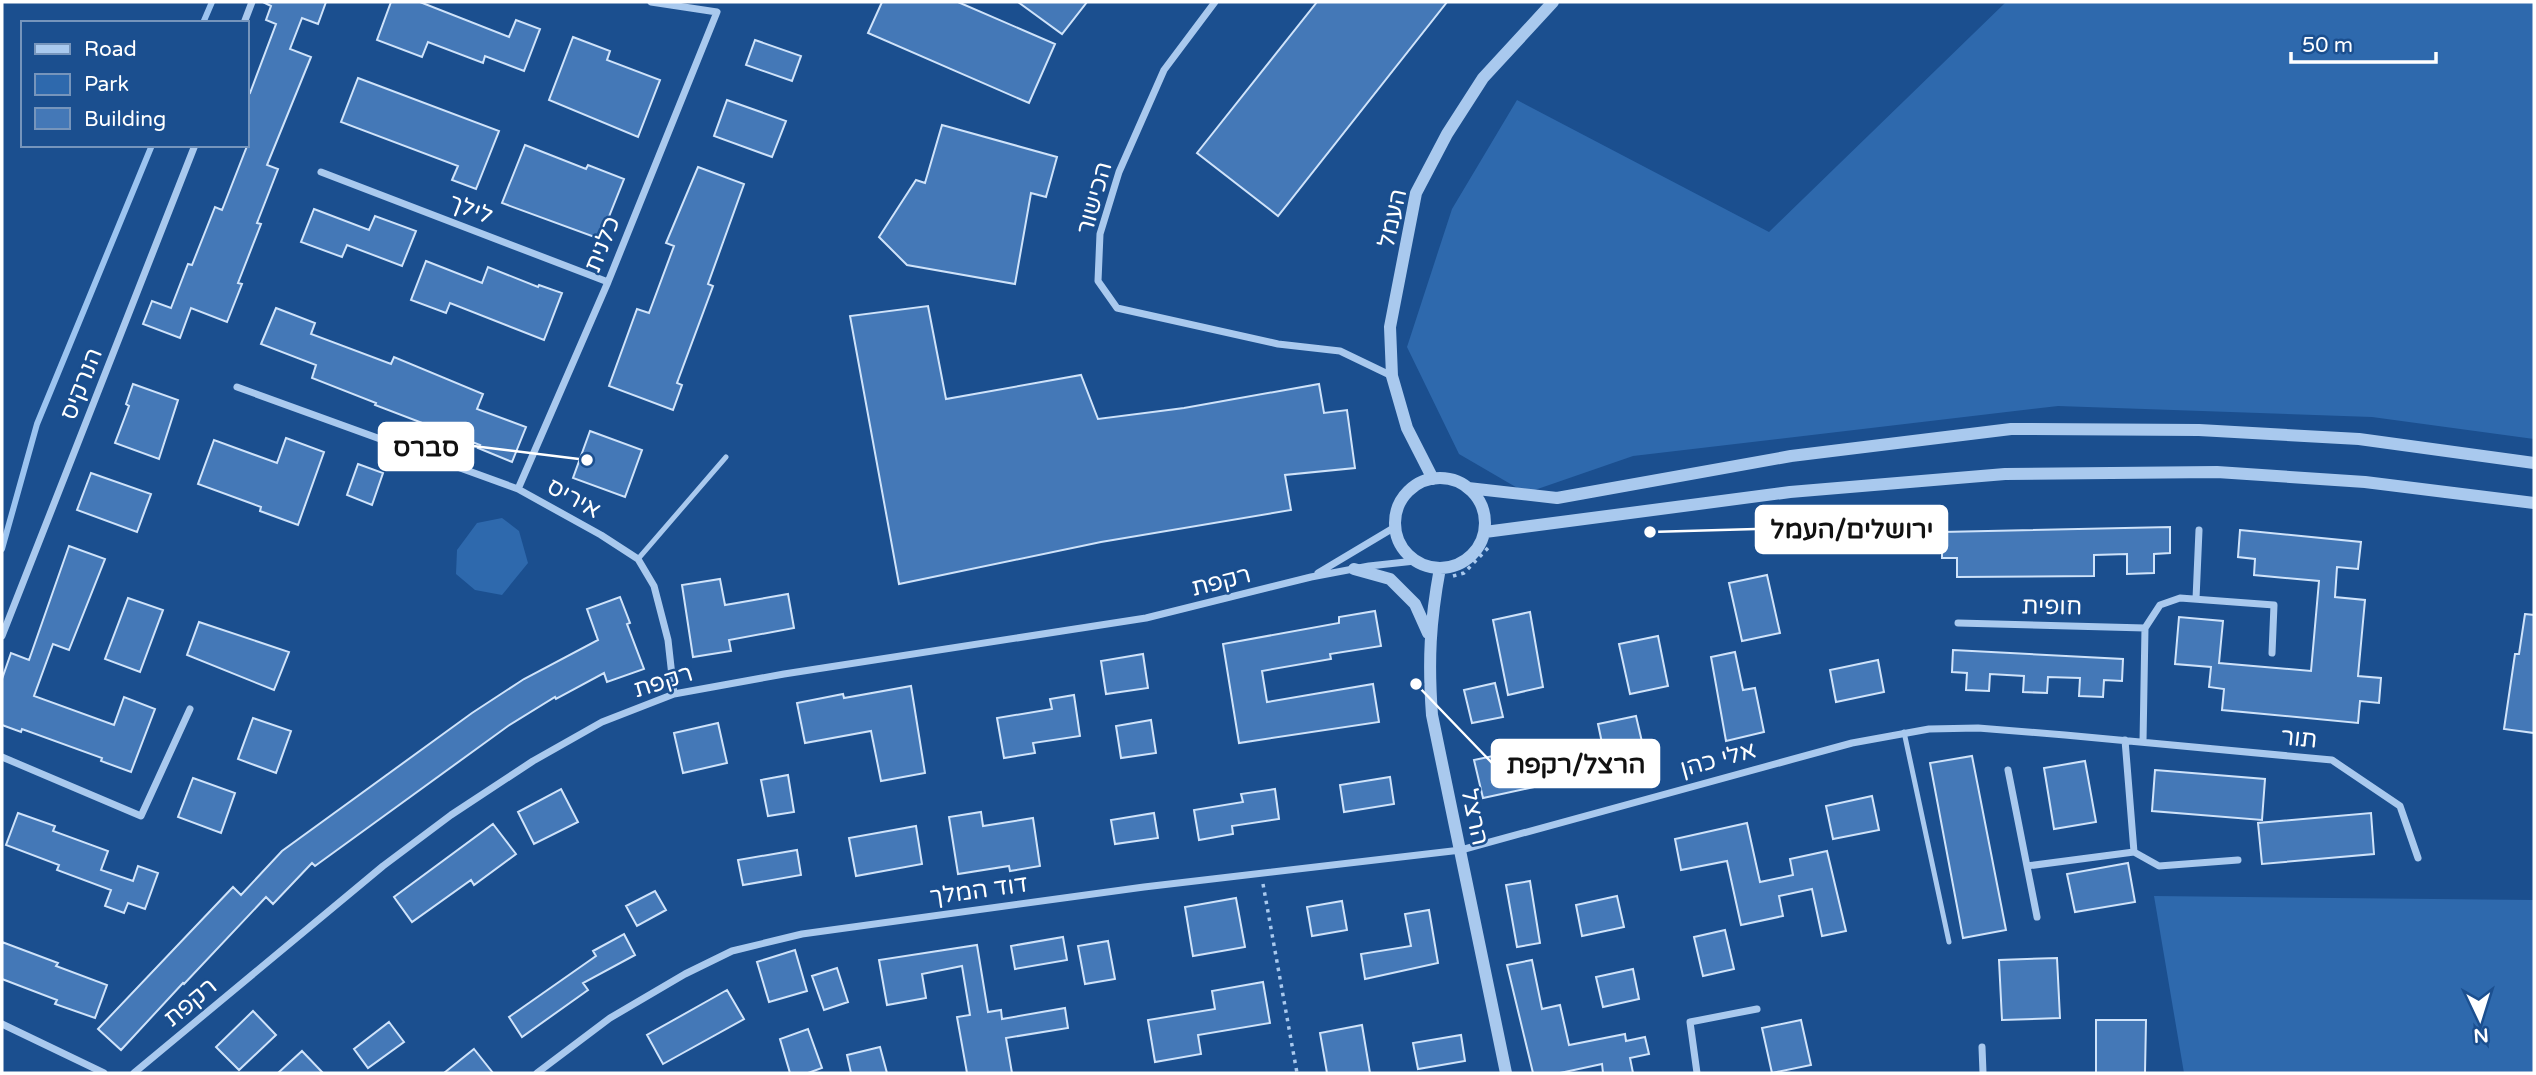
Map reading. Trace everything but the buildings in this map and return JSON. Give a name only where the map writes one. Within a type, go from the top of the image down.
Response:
[{"type":"street","points":[[245,21],[252,2]]},
{"type":"street","name":"כלנית","points":[[518,489],[608,282],[717,12],[651,2]]},
{"type":"street","name":"הכישור","points":[[1215,2],[1164,70],[1119,172],[1100,234],[1098,281],[1117,308],[1278,344],[1340,351],[1392,376]]},
{"type":"street","name":"העמל","points":[[1433,479],[1407,428],[1392,376],[1390,327],[1416,193],[1447,134],[1483,78],[1553,2]]},
{"type":"street","name":"הנרקיס","points":[[2,636],[194,147]]},
{"type":"street","name":"לילך","points":[[321,172],[608,282]]},
{"type":"street","name":"איריס","points":[[237,387],[518,489],[638,559],[654,586],[668,639],[674,694]]},
{"type":"street","points":[[1468,488],[1557,498],[1791,456],[2011,429],[2199,430],[2359,439],[2534,463]]},
{"type":"street","points":[[1489,537],[1483,508],[1468,488],[1457,481],[1433,479],[1409,490],[1396,513],[1395,527],[1405,552],[1415,561],[1439,574],[1469,558],[1489,537],[1790,492],[2005,474],[2217,472],[2365,482],[2534,503]]},
{"type":"street","name":"רקפת","points":[[1311,577],[1395,527]]},
{"type":"street","points":[[2196,599],[2199,530]]},
{"type":"street","name":"רקפת","points":[[134,1073],[383,866],[451,815],[533,761],[602,722],[674,694],[784,674],[1146,618],[1311,577],[1415,561]]},
{"type":"street","points":[[1354,569],[1390,579],[1415,604],[1430,637]]},
{"type":"street","name":"הרצל","points":[[1439,574],[1430,637],[1432,715],[1506,1073]]},
{"type":"street","points":[[2143,742],[2145,628],[2160,606],[2180,598],[2274,605],[2272,653]]},
{"type":"street","name":"חופית","points":[[1958,623],[2145,628]]},
{"type":"street","points":[[2,757],[141,816],[190,709]]},
{"type":"street","name":"תור","points":[[1904,732],[1978,728],[2332,760],[2400,806],[2418,859]]},
{"type":"street","name":"אלי כהן","points":[[1461,850],[1839,747],[1904,732]]},
{"type":"street","points":[[2125,740],[2134,852]]},
{"type":"street","points":[[2008,770],[2036,917]]},
{"type":"street","name":"דוד המלך","points":[[537,1073],[610,1018],[685,974],[732,951],[802,934],[1260,872],[1461,850]]},
{"type":"street","points":[[2027,866],[2134,852],[2159,866],[2238,860]]},
{"type":"street","points":[[1697,1073],[1689,1022],[1757,1009]]},
{"type":"street","points":[[2,1024],[104,1073]]},
{"type":"street","points":[[1982,1047],[1983,1073]]},
{"type":"lane","points":[[638,559],[726,457]]},
{"type":"lane","points":[[1904,732],[1949,942]]},
{"type":"path","points":[[1439,574],[1464,573],[1489,537]]},
{"type":"path","points":[[1260,872],[1297,1073]]},
{"type":"green space","points":[[2006,2],[2534,2],[2534,439],[2372,417],[2058,406],[1633,456],[1526,493],[1459,454],[1407,347],[1452,209],[1517,100],[1769,232]]},
{"type":"green space","points":[[502,518],[519,531],[528,563],[502,595],[475,590],[456,574],[457,550],[477,523]]},
{"type":"green space","points":[[2154,896],[2534,900],[2534,1073],[2184,1073]]},
{"type":"waterway","points":[[204,21],[212,2]]},
{"type":"waterway","points":[[2,549],[37,424],[151,147]]},
{"type":"place","name":"סברס","points":[[587,460]]},
{"type":"place","name":"ירושלים/העמל","points":[[1650,532]]},
{"type":"place","name":"הרצל/רקפת","points":[[1416,684]]}]
